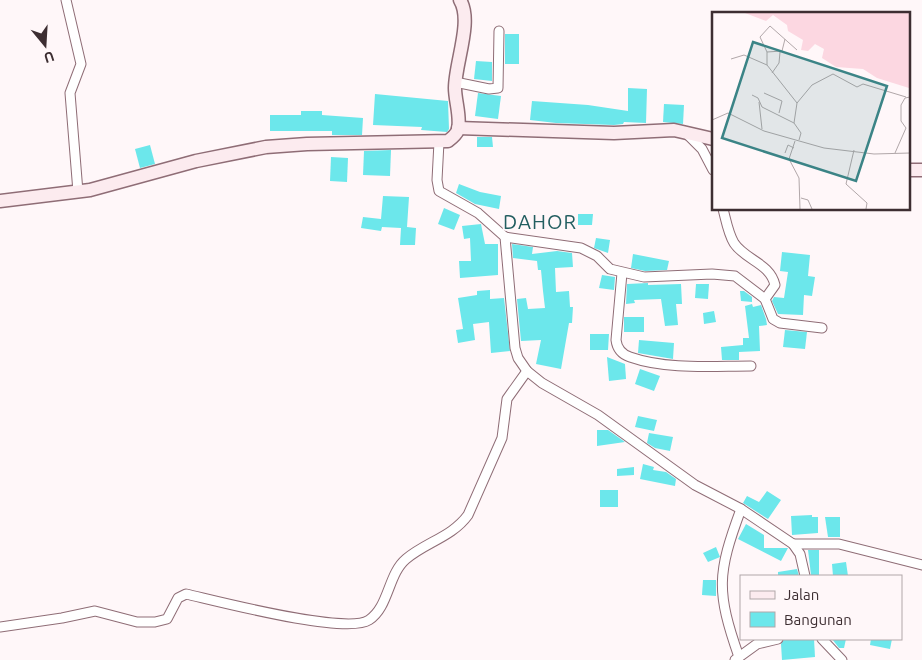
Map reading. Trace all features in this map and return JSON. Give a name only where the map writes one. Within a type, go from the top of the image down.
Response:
[{"type":"street","points":[[66,0],[81,64],[70,93],[78,192]]},
{"type":"street","points":[[0,201],[78,192],[205,159],[266,147],[307,144],[439,142],[453,138],[458,128],[455,82],[464,27],[464,10],[460,0]]},
{"type":"street","points":[[455,82],[489,89],[498,88],[499,31]]},
{"type":"street","points":[[458,128],[614,133],[659,130],[686,132],[712,139]]},
{"type":"street","points":[[686,132],[702,149],[712,168]]},
{"type":"street","points":[[439,142],[437,180],[439,191],[478,214],[505,237],[581,248],[597,256],[606,267],[622,273],[644,277],[712,274],[735,276],[765,299],[773,319],[780,323],[822,328]]},
{"type":"street","points":[[723,210],[734,244],[741,252],[762,265],[774,279],[775,285],[765,299]]},
{"type":"street","points":[[505,237],[515,348],[518,358],[527,371],[542,383],[598,415],[695,485],[741,509],[793,544],[800,554],[804,575]]},
{"type":"street","points":[[622,273],[616,340],[617,347],[622,352],[629,357],[672,365],[751,366]]},
{"type":"street","points":[[0,626],[62,618],[95,611],[118,619],[155,622],[167,618],[178,598],[186,594],[306,620],[356,623],[369,620],[380,605],[399,566],[417,551],[461,524],[468,515],[502,438],[507,398],[527,371]]},
{"type":"street","points":[[741,509],[726,550],[721,581],[722,605],[737,658],[757,644],[774,640]]},
{"type":"street","points":[[793,544],[839,544],[922,565]]},
{"type":"street","points":[[823,640],[842,660]]},
{"type":"building","points":[[505,34],[519,34],[519,64],[505,64]]},
{"type":"building","points":[[476,61],[492,62],[492,81],[474,79]]},
{"type":"building","points":[[628,88],[647,89],[646,123],[624,122],[623,124],[614,125],[530,120],[532,101],[588,105],[628,111]]},
{"type":"building","points":[[478,93],[501,96],[498,119],[475,116]]},
{"type":"building","points":[[375,94],[448,101],[449,129],[447,132],[421,130],[422,127],[373,125]]},
{"type":"building","points":[[664,104],[684,105],[683,124],[663,122]]},
{"type":"building","points":[[301,111],[322,111],[322,115],[363,118],[362,135],[332,135],[332,131],[270,131],[270,115],[301,115]]},
{"type":"building","points":[[477,137],[492,137],[493,147],[477,147]]},
{"type":"building","points":[[150,145],[155,164],[140,168],[135,149]]},
{"type":"building","points":[[391,150],[390,176],[363,175],[364,151]]},
{"type":"building","points":[[331,157],[348,158],[347,182],[330,181]]},
{"type":"building","points":[[459,184],[480,192],[501,196],[499,209],[475,204],[456,193]]},
{"type":"building","points":[[383,196],[409,197],[407,227],[416,228],[415,245],[400,245],[401,228],[382,227],[381,231],[361,228],[363,217],[381,219]]},
{"type":"building","points":[[444,208],[460,215],[454,230],[438,224]]},
{"type":"building","points":[[578,214],[593,214],[592,225],[578,225]]},
{"type":"building","points":[[481,224],[485,244],[498,244],[498,275],[460,278],[459,261],[471,261],[470,238],[464,239],[462,226]]},
{"type":"building","points":[[596,238],[610,240],[608,253],[594,248]]},
{"type":"building","points":[[512,244],[533,247],[532,254],[557,251],[572,253],[573,267],[555,268],[556,292],[569,291],[570,307],[573,307],[572,323],[569,323],[561,369],[536,364],[541,340],[521,341],[517,299],[526,298],[528,309],[545,308],[541,270],[538,270],[537,261],[513,258]]},
{"type":"building","points":[[782,252],[810,255],[808,276],[815,277],[812,296],[804,295],[803,315],[778,314],[772,301],[774,297],[784,298],[788,272],[780,271]]},
{"type":"building","points":[[633,254],[669,261],[667,270],[645,271],[631,268]]},
{"type":"building","points":[[602,275],[615,277],[614,290],[599,288]]},
{"type":"building","points":[[648,283],[648,285],[681,284],[682,304],[676,304],[678,325],[665,326],[661,299],[634,300],[635,303],[626,304],[627,284]]},
{"type":"building","points":[[696,284],[709,284],[708,299],[695,298]]},
{"type":"building","points":[[490,290],[490,299],[504,298],[510,351],[491,353],[489,322],[473,324],[475,340],[458,343],[456,330],[463,329],[458,298],[477,295],[477,291]]},
{"type":"building","points":[[740,291],[744,291],[752,297],[752,302],[741,301]]},
{"type":"building","points":[[752,304],[753,307],[761,305],[766,319],[767,325],[759,326],[760,351],[739,352],[739,360],[722,360],[721,347],[743,345],[743,338],[749,338],[745,306]]},
{"type":"building","points":[[714,311],[716,322],[704,324],[703,313]]},
{"type":"building","points":[[624,317],[644,317],[644,332],[624,332]]},
{"type":"building","points":[[785,330],[807,332],[805,349],[783,347]]},
{"type":"building","points":[[590,334],[609,334],[608,350],[590,350]]},
{"type":"building","points":[[639,340],[674,343],[673,359],[638,353]]},
{"type":"building","points":[[607,357],[625,364],[626,379],[609,381]]},
{"type":"building","points":[[640,369],[660,376],[654,391],[635,384]]},
{"type":"building","points":[[638,416],[657,420],[654,431],[635,427]]},
{"type":"building","points":[[597,430],[608,430],[625,442],[597,446]]},
{"type":"building","points":[[649,433],[673,437],[670,451],[655,448],[647,443]]},
{"type":"building","points":[[643,464],[654,467],[653,470],[666,472],[676,479],[675,486],[640,479]]},
{"type":"building","points":[[634,467],[634,475],[617,476],[617,469]]},
{"type":"building","points":[[600,490],[618,490],[618,507],[600,507]]},
{"type":"building","points":[[767,491],[781,500],[768,519],[743,503],[747,496],[759,502]]},
{"type":"building","points":[[812,515],[812,517],[818,517],[818,533],[792,535],[791,516]]},
{"type":"building","points":[[825,517],[840,517],[840,537],[828,537]]},
{"type":"building","points":[[746,524],[764,535],[764,548],[788,548],[781,561],[738,539]]},
{"type":"building","points":[[716,547],[720,557],[708,562],[703,553]]},
{"type":"building","points":[[808,550],[819,550],[819,575],[811,575]]},
{"type":"building","points":[[846,562],[848,575],[833,575],[832,564]]},
{"type":"building","points":[[797,569],[799,575],[778,575],[778,572]]},
{"type":"building","points":[[703,580],[716,580],[716,596],[702,595]]},
{"type":"building","points":[[783,640],[814,640],[815,657],[782,660],[781,644]]},
{"type":"building","points":[[833,640],[846,640],[844,648],[839,648]]},
{"type":"building","points":[[871,640],[892,640],[890,649],[870,645]]},
{"type":"district","name":"DAHOR","points":[[540,221]]}]
